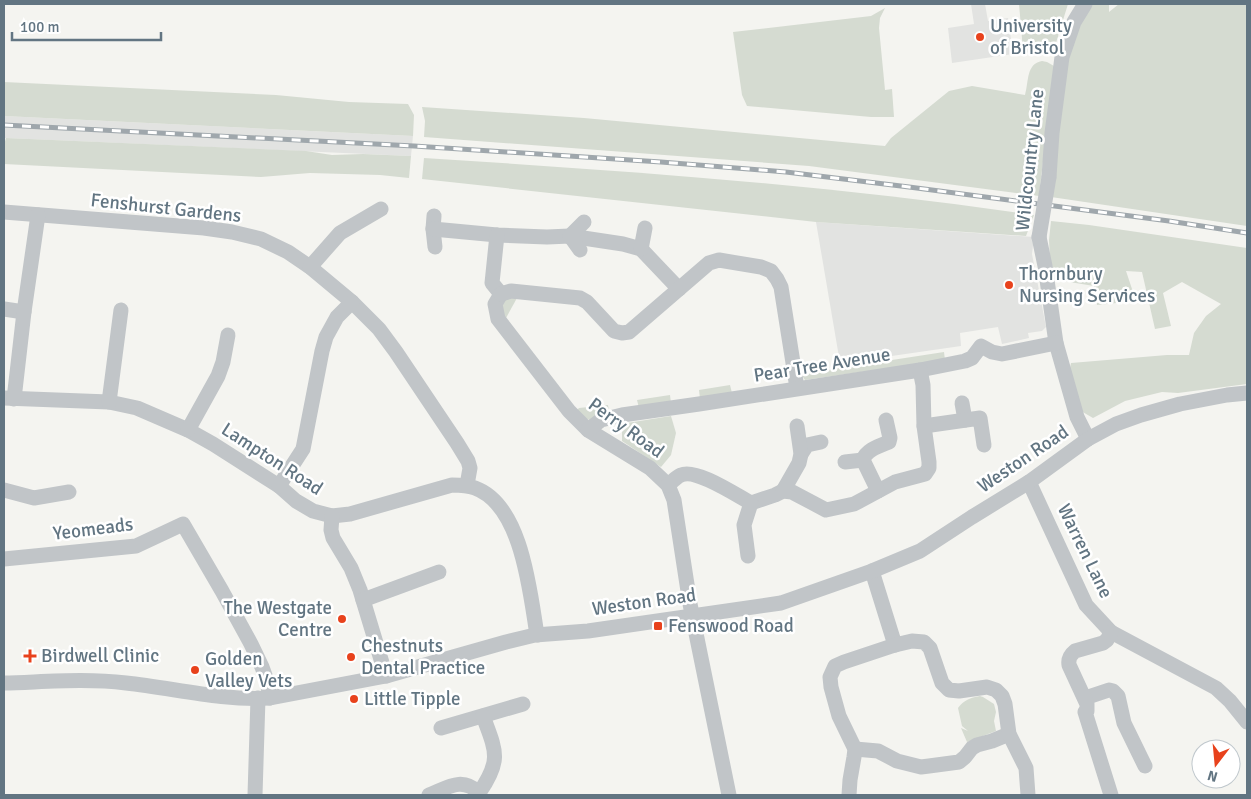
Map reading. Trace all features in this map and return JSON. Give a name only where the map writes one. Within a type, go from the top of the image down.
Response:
[{"type":"street","name":"Wildcountry Lane","points":[[1085,4],[1074,22],[1062,57],[1052,133],[1049,177],[1040,237],[1056,343],[1077,417],[1088,439]]},
{"type":"street","points":[[310,267],[340,233],[381,209]]},
{"type":"street","name":"Fenshurst Gardens","points":[[4,212],[232,232],[261,239],[288,252],[310,267],[352,302],[379,329],[468,461],[470,468],[467,485]]},
{"type":"street","points":[[9,398],[38,216]]},
{"type":"street","points":[[435,247],[433,222],[497,235],[547,238],[570,236],[582,244],[623,244],[641,249],[679,289]]},
{"type":"street","points":[[570,236],[584,222]]},
{"type":"street","points":[[641,249],[645,228]]},
{"type":"street","name":"Perry Road","points":[[497,235],[492,282],[500,294],[495,304],[498,319],[569,411],[588,430],[650,468],[668,484],[674,500],[693,616]]},
{"type":"street","points":[[500,294],[511,291],[580,298],[587,302],[614,331],[622,334],[629,332],[709,263],[719,260],[761,267],[771,272],[781,287],[797,388]]},
{"type":"street","points":[[279,486],[302,449],[326,338],[337,317],[352,302]]},
{"type":"street","points":[[4,309],[24,312]]},
{"type":"street","points":[[109,402],[121,310]]},
{"type":"street","points":[[188,430],[218,376],[223,362],[228,335]]},
{"type":"street","name":"Pear Tree Avenue","points":[[588,430],[601,420],[622,415],[920,370],[965,361],[972,358],[981,346],[992,352],[1002,354],[1056,343]]},
{"type":"street","points":[[668,484],[680,475],[689,474],[707,479],[751,503],[783,491],[792,492],[826,510],[854,504],[895,482],[925,474],[930,462],[924,426],[923,385],[920,370]]},
{"type":"street","name":"Weston Road","points":[[4,683],[106,681],[202,694],[264,698],[386,676],[537,635],[588,630],[781,603],[872,571],[920,551],[1030,482],[1088,439],[1116,424],[1180,404],[1247,393]]},
{"type":"street","name":"Lampton Road","points":[[9,398],[109,402],[137,408],[188,430],[279,486],[296,501],[313,511],[332,516],[350,514],[452,485],[467,485]]},
{"type":"street","points":[[962,403],[965,420]]},
{"type":"street","points":[[924,426],[980,418],[984,445]]},
{"type":"street","points":[[863,460],[864,456],[870,451],[889,442],[890,438],[886,420]]},
{"type":"street","points":[[796,426],[802,454]]},
{"type":"street","points":[[783,491],[807,446],[821,442]]},
{"type":"street","points":[[863,460],[878,491]]},
{"type":"street","points":[[845,462],[863,460]]},
{"type":"street","name":"Warren Lane","points":[[1030,482],[1086,605],[1111,632],[1216,688],[1230,701],[1247,722]]},
{"type":"street","points":[[467,485],[476,488],[492,499],[500,508],[513,530],[523,556],[537,635]]},
{"type":"street","points":[[4,490],[34,498],[69,492]]},
{"type":"street","points":[[748,556],[744,525],[751,503]]},
{"type":"street","points":[[332,516],[332,538],[350,568],[363,600],[386,676]]},
{"type":"street","name":"Yeomeads","points":[[4,559],[136,546],[183,524],[222,591],[262,667],[267,681],[264,698]]},
{"type":"street","points":[[872,571],[895,645]]},
{"type":"street","points":[[363,600],[439,572]]},
{"type":"street","points":[[693,616],[729,795]]},
{"type":"street","points":[[1111,632],[1103,643],[1075,650],[1069,658],[1070,665],[1087,704],[1087,711],[1085,712],[1111,795]]},
{"type":"street","points":[[849,795],[855,749],[839,716],[831,688],[830,662],[844,662],[895,645],[924,642],[930,648],[942,684],[949,690],[959,691],[987,687],[996,690],[1002,696],[1005,704],[1009,734],[1026,768],[1028,795]]},
{"type":"street","points":[[1085,698],[1109,690],[1116,693],[1124,723],[1145,766]]},
{"type":"street","points":[[255,795],[264,698]]},
{"type":"street","points":[[441,728],[523,704]]},
{"type":"street","points":[[430,795],[453,784],[474,788],[478,794],[492,772],[495,762],[494,749],[483,716]]},
{"type":"street","points":[[855,749],[878,751],[897,762],[921,767],[959,762],[977,745],[1009,734]]},
{"type":"shaded area","name":"University of Bristol","points":[[971,4],[985,4],[988,21],[1008,18],[1013,54],[952,63],[948,28],[974,24]]},
{"type":"shaded area","points":[[1019,4],[1068,4],[1055,46],[1036,47],[1025,54],[1023,50]]},
{"type":"shaded area","points":[[1089,4],[1109,4],[1109,12],[1119,4],[1247,4],[1247,226],[1051,197],[1065,58]]},
{"type":"shaded area","points":[[885,8],[880,18],[879,28],[885,90],[892,89],[894,117],[871,117],[747,106],[742,95],[733,32],[871,16]]},
{"type":"shaded area","points":[[1042,61],[1054,66],[1039,196],[809,166],[424,137],[425,121],[422,107],[584,118],[885,146],[891,138],[949,91],[972,86],[1025,95],[1031,69]]},
{"type":"shaded area","points":[[4,82],[276,95],[349,102],[408,104],[414,115],[413,136],[4,116]]},
{"type":"shaded area","points":[[4,116],[413,136],[411,156],[4,138]]},
{"type":"shaded area","points":[[6,138],[306,151],[332,155],[411,156],[409,178],[380,175],[310,173],[261,177],[4,164]]},
{"type":"shaded area","points":[[424,158],[577,168],[806,187],[958,204],[1034,215],[1026,236],[816,222],[422,179]]},
{"type":"shaded area","points":[[1051,221],[1247,248],[1247,384],[1178,393],[1162,392],[1125,401],[1093,418],[1081,411],[1070,368],[1071,363],[1189,355],[1194,333],[1206,316],[1221,304],[1182,282],[1163,293],[1171,326],[1155,329],[1142,272],[1126,271],[1136,301],[1097,305],[1094,286],[1051,279],[1049,240]]},
{"type":"shaded area","points":[[816,222],[1034,237],[1032,254],[1046,327],[1042,331],[1028,333],[1029,338],[1002,344],[998,327],[960,333],[961,346],[850,362],[849,355],[839,357]]},
{"type":"shaded area","points":[[507,297],[517,298],[506,318],[502,313],[502,305]]},
{"type":"shaded area","points":[[944,352],[945,360],[805,380],[801,374]]},
{"type":"shaded area","points":[[730,385],[732,393],[700,399],[699,390]]},
{"type":"shaded area","points":[[670,395],[671,403],[639,408],[637,400]]},
{"type":"shaded area","points":[[608,405],[609,412],[590,420],[583,418],[577,410],[579,408]]},
{"type":"shaded area","points":[[671,416],[676,433],[671,455],[661,467],[622,441],[622,432],[627,423]]},
{"type":"shaded area","points":[[980,696],[994,704],[996,731],[967,742],[961,728],[968,731],[962,726],[958,708],[968,700]]},
{"type":"railway","points":[[4,125],[414,146],[786,172],[1169,221],[1247,233]]},
{"type":"place","name":"University of Bristol","points":[[980,37]]},
{"type":"place","name":"Thornbury Nursing Services","points":[[1009,285]]},
{"type":"place","name":"The Westgate Centre","points":[[342,619]]},
{"type":"place","name":"Fenswood Road","points":[[658,626]]},
{"type":"place","name":"Birdwell Clinic","points":[[30,656]]},
{"type":"place","name":"Chestnuts Dental Practice","points":[[351,657]]},
{"type":"place","name":"Golden Valley Vets","points":[[195,670]]},
{"type":"place","name":"Little Tipple","points":[[354,699]]}]
